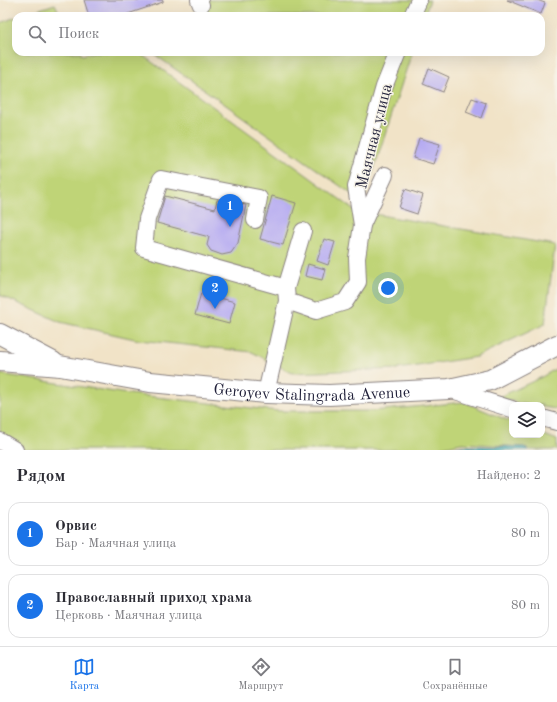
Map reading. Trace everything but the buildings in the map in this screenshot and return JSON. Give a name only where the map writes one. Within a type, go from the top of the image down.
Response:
[{"type":"main road","points":[[0,334],[60,366]]},
{"type":"main road","name":"Geroyev Stalingrada Avenue","points":[[60,366],[150,382],[266,393],[329,395],[449,389],[490,380],[557,345]]},
{"type":"main road","points":[[0,361],[60,366]]},
{"type":"street","points":[[414,12],[419,0]]},
{"type":"street","name":"Маячная улица","points":[[254,220],[259,198],[161,179],[147,218],[144,248],[286,294],[316,311],[345,302],[358,282],[357,258],[362,225],[356,187],[384,87],[396,56]]},
{"type":"street","points":[[362,225],[385,175]]},
{"type":"street","points":[[266,393],[286,294],[303,231]]},
{"type":"street","points":[[449,389],[509,408]]},
{"type":"street","points":[[545,419],[557,422]]},
{"type":"street","points":[[0,441],[15,450]]},
{"type":"green space","points":[[203,0],[430,0],[426,12],[207,12]]},
{"type":"green space","points":[[55,4],[59,12],[31,12]]},
{"type":"green space","points":[[12,18],[12,56],[143,56],[356,211],[555,245],[545,324],[476,357],[398,369],[292,373],[252,352],[139,340],[60,322],[0,295],[0,23]]},
{"type":"green space","points":[[157,56],[411,56],[363,202]]},
{"type":"green space","points":[[557,368],[557,409],[545,407],[545,402],[515,402],[497,398],[540,378]]},
{"type":"green space","points":[[0,374],[121,393],[278,411],[373,411],[464,402],[509,421],[509,438],[545,438],[545,435],[557,440],[557,450],[530,450],[524,447],[462,443],[428,450],[0,450]]},
{"type":"water","points":[[462,446],[524,447],[529,450],[444,450]]},
{"type":"place","name":"Орвис","points":[[230,227]]},
{"type":"place","name":"Православный приход храма","points":[[215,309]]}]
